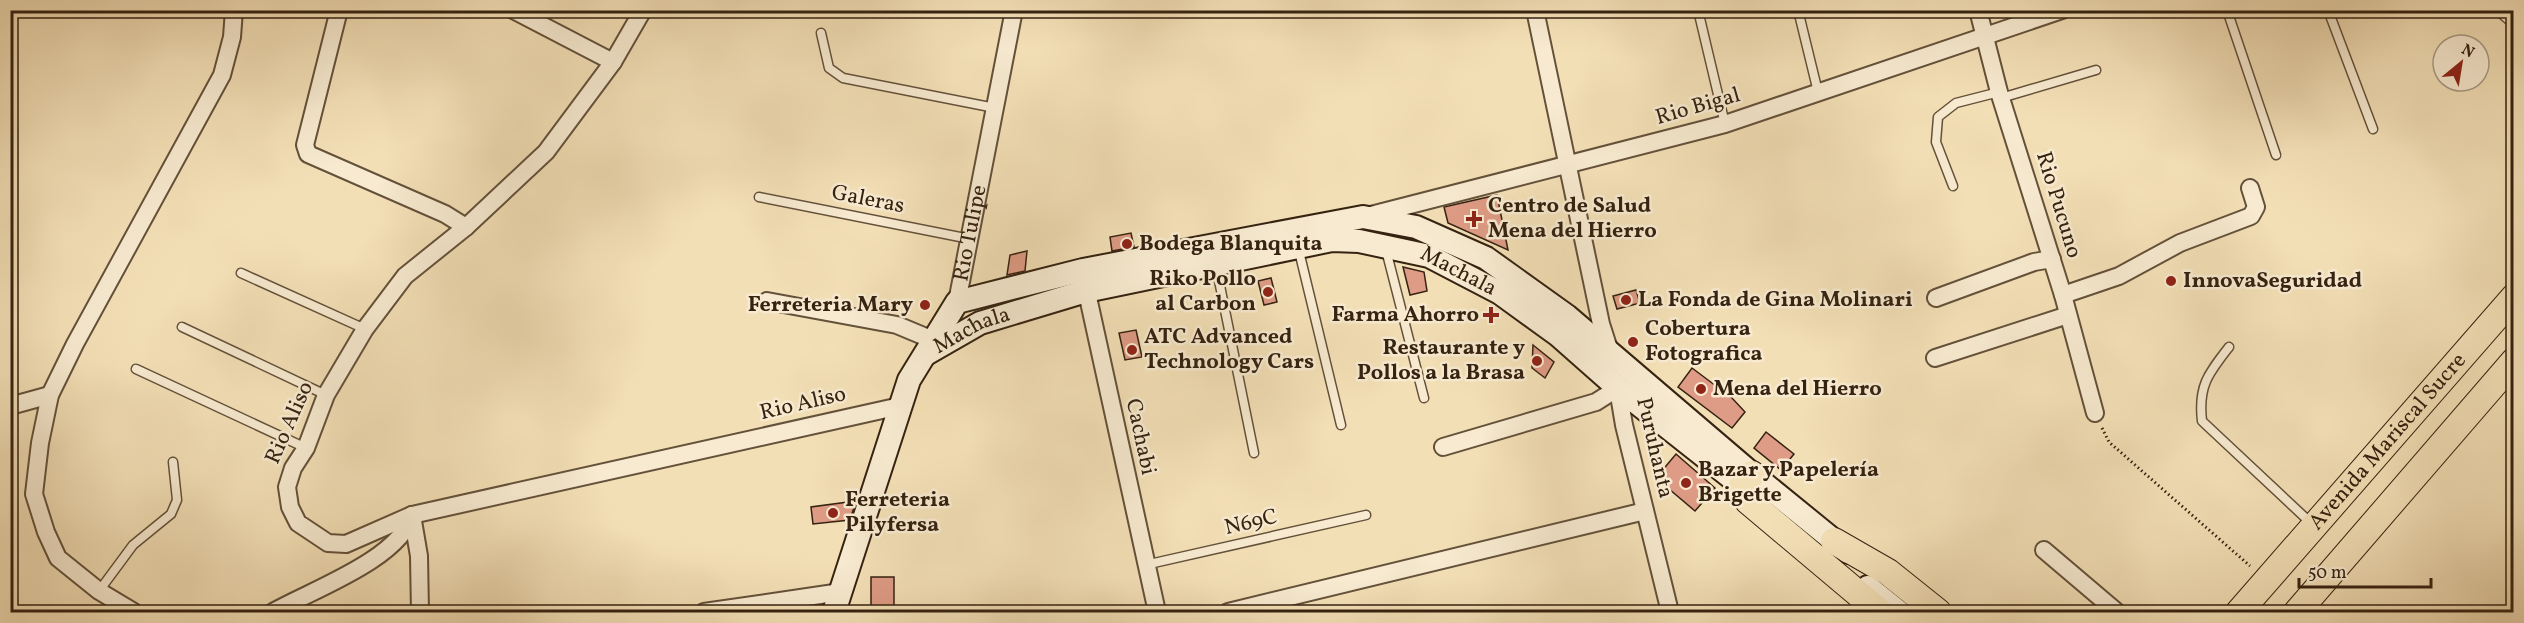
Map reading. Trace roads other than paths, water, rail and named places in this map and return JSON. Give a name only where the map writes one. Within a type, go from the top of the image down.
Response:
[{"type":"main road","name":"Machala","points":[[929,348],[980,323],[1085,280],[1363,217],[1416,227],[1486,258],[1568,316],[1610,351],[1747,480],[1899,612]]},
{"type":"main road","name":"Machala","points":[[957,302],[1085,280],[1215,264],[1332,240],[1359,241],[1429,256],[1500,292],[1558,335],[1618,388],[1834,541],[1921,612]]},
{"type":"main road","name":"Avenida Mariscal Sucre","points":[[2239,612],[2514,297]]},
{"type":"main road","name":"Rio Tulipe","points":[[837,602],[909,380],[957,302]]},
{"type":"main road","name":"Avenida Mariscal Sucre","points":[[2297,612],[2313,601],[2514,361]]},
{"type":"main road","points":[[1747,480],[1744,495],[1756,509],[1880,612]]},
{"type":"main road","points":[[1834,541],[1888,572],[1938,612]]},
{"type":"street","points":[[134,612],[99,591],[58,558],[46,532],[34,494],[40,443],[50,395],[75,344],[222,75],[232,37],[234,10]]},
{"type":"street","points":[[339,10],[305,145],[308,154],[445,214],[466,227]]},
{"type":"street","points":[[513,10],[613,62]]},
{"type":"street","name":"Rio Aliso","points":[[643,10],[613,62],[546,152],[466,227],[405,276],[365,329],[326,395],[306,448],[293,468],[287,487],[290,507],[298,523],[328,543],[346,544],[412,515],[900,406]]},
{"type":"street","name":"Rio Tulipe","points":[[957,302],[1014,10]]},
{"type":"street","name":"Puruhanta","points":[[1535,10],[1601,324],[1618,388],[1623,425],[1670,612]]},
{"type":"street","name":"Rio Pucuno","points":[[1978,10],[2000,95],[2052,259],[2095,413]]},
{"type":"street","name":"Rio Bigal","points":[[1363,217],[1725,124],[1985,38],[2062,10]]},
{"type":"street","points":[[2507,10],[2514,16]]},
{"type":"street","points":[[2063,296],[2119,276],[2180,243],[2251,216],[2256,207],[2250,188]]},
{"type":"street","points":[[1359,241],[1363,217]]},
{"type":"street","points":[[1936,298],[2034,262],[2052,259]]},
{"type":"street","name":"Cachabi","points":[[1085,280],[1157,612]]},
{"type":"street","points":[[767,301],[897,325],[929,348]]},
{"type":"street","points":[[1935,358],[2068,315]]},
{"type":"street","points":[[1443,447],[1596,402],[1618,388]]},
{"type":"street","points":[[10,406],[50,395]]},
{"type":"street","points":[[1228,612],[1645,511]]},
{"type":"street","points":[[273,612],[379,558],[400,538],[412,515]]},
{"type":"street","points":[[412,515],[419,556],[420,612]]},
{"type":"street","points":[[2044,550],[2117,612]]},
{"type":"street","points":[[704,612],[837,602]]},
{"type":"lane","points":[[1698,10],[1725,124]]},
{"type":"lane","points":[[1798,10],[1818,92]]},
{"type":"lane","points":[[2227,10],[2276,155]]},
{"type":"lane","points":[[2328,10],[2373,129]]},
{"type":"lane","points":[[820,33],[830,68],[843,78],[995,108]]},
{"type":"lane","points":[[1953,186],[1936,142],[1938,117],[1956,103],[2000,95],[2096,70]]},
{"type":"lane","name":"Galeras","points":[[759,196],[970,239]]},
{"type":"lane","points":[[1298,247],[1341,424]]},
{"type":"lane","points":[[1385,247],[1424,398]]},
{"type":"lane","points":[[1215,264],[1254,453]]},
{"type":"lane","points":[[241,273],[365,329]]},
{"type":"lane","points":[[182,327],[326,395]]},
{"type":"lane","points":[[2229,347],[2208,374],[2201,395],[2202,421],[2313,525]]},
{"type":"lane","points":[[136,369],[306,448]]},
{"type":"lane","points":[[99,591],[133,545],[171,514],[177,500],[173,462]]},
{"type":"lane","name":"N69C","points":[[1145,565],[1366,515]]},
{"type":"place","name":"Centro de Salud Mena del Hierro","points":[[1474,219]]},
{"type":"place","name":"Bodega Blanquita","points":[[1127,244]]},
{"type":"place","name":"InnovaSeguridad","points":[[2171,281]]},
{"type":"place","name":"Riko Pollo al Carbon","points":[[1268,292]]},
{"type":"place","name":"La Fonda de Gina Molinari","points":[[1626,300]]},
{"type":"place","name":"Ferreteria Mary","points":[[925,305]]},
{"type":"place","name":"Farma Ahorro","points":[[1491,315]]},
{"type":"place","name":"Cobertura Fotografica","points":[[1633,342]]},
{"type":"place","name":"ATC Advanced Technology Cars","points":[[1132,350]]},
{"type":"place","name":"Restaurante y Pollos a la Brasa","points":[[1537,361]]},
{"type":"place","name":"Mena del Hierro","points":[[1701,389]]},
{"type":"place","name":"Bazar y Papelería Brigette","points":[[1686,483]]},
{"type":"place","name":"Ferreteria Pilyfersa","points":[[833,513]]}]
